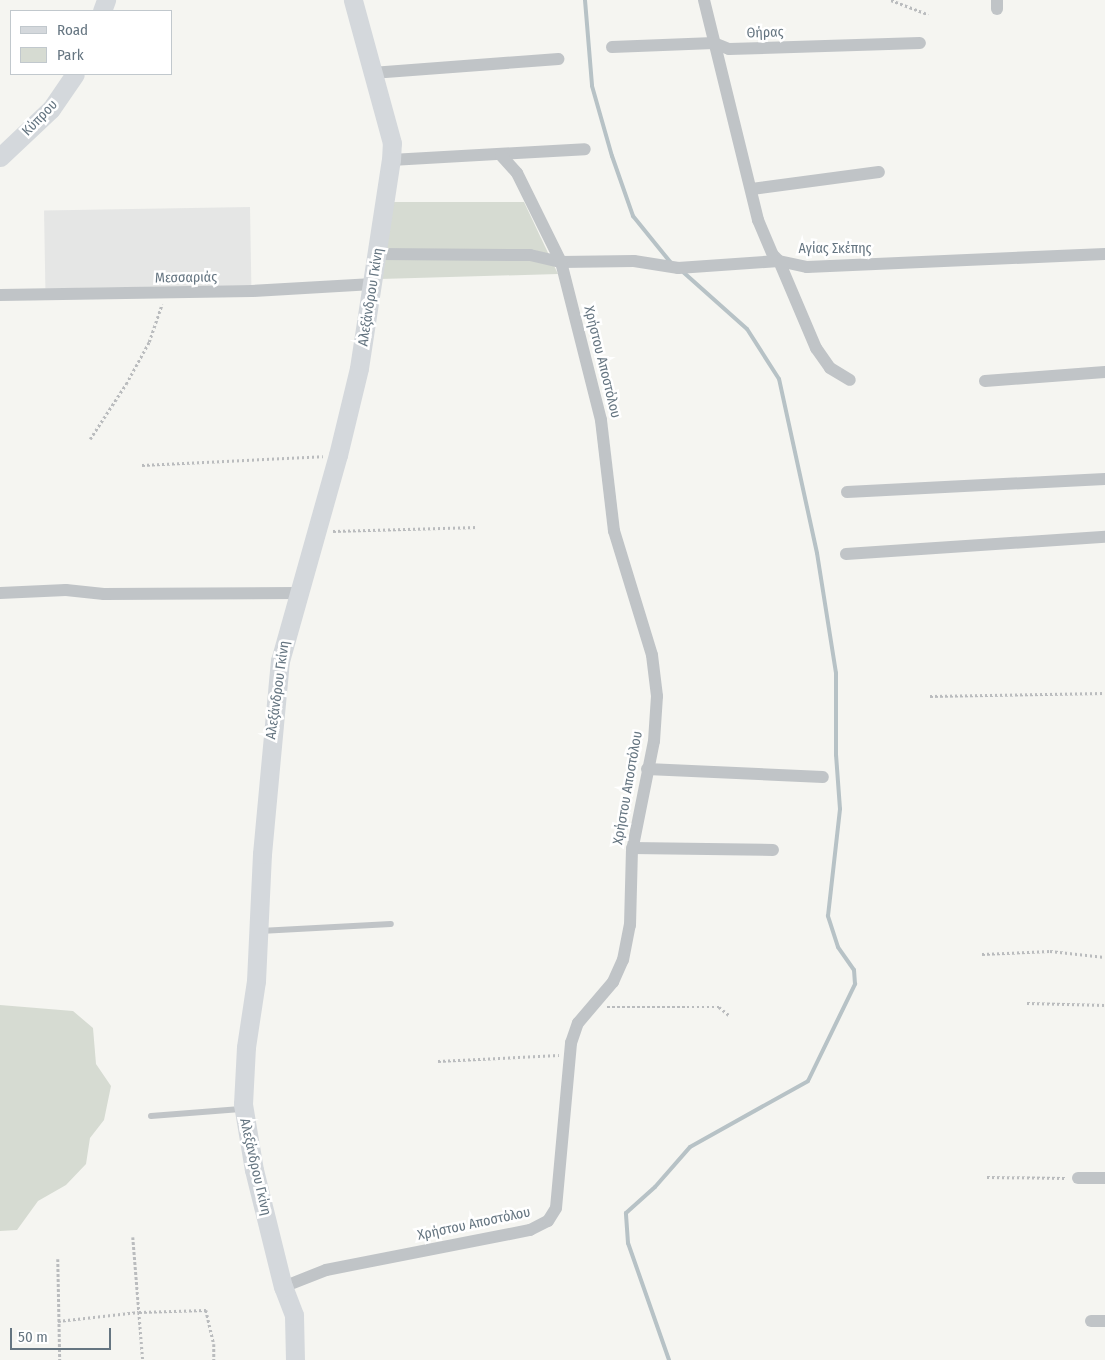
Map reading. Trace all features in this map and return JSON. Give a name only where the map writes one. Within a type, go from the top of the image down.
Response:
[{"type":"street","name":"Αλεξάνδρου Γκίνη","points":[[295,1360],[294,1315],[283,1287],[254,1170],[242,1109],[246,1047],[256,981],[271,736],[280,661],[297,593],[318,529],[338,455],[359,368],[391,160],[392,142],[353,0]]},
{"type":"street","name":"Αγίας Σκέπης","points":[[704,0],[752,189],[758,220],[773,255],[779,262],[807,267],[1105,254]]},
{"type":"street","name":"Θήρας","points":[[612,48],[714,43],[730,49],[920,43]]},
{"type":"street","points":[[372,73],[558,58]]},
{"type":"street","name":"Κύπρου","points":[[0,157],[51,109],[74,75]]},
{"type":"street","points":[[391,160],[585,150]]},
{"type":"street","name":"Χρήστου Αποστόλου","points":[[283,1287],[326,1270],[530,1230],[548,1221],[556,1208],[569,1054],[578,1023],[594,1007],[613,982],[623,960],[630,925],[632,848],[647,769],[657,696],[652,655],[614,531],[601,420],[561,262],[517,173],[501,155]]},
{"type":"street","points":[[752,189],[879,172]]},
{"type":"street","points":[[378,254],[530,256],[561,262],[634,261],[678,268],[779,262],[816,348],[830,368],[850,380]]},
{"type":"street","name":"Μεσσαριάς","points":[[0,295],[166,293],[373,284]]},
{"type":"street","points":[[985,381],[1105,372]]},
{"type":"street","points":[[847,492],[1105,479]]},
{"type":"street","points":[[846,554],[1105,536]]},
{"type":"street","points":[[0,593],[66,590],[104,594],[297,593]]},
{"type":"street","points":[[647,769],[823,777]]},
{"type":"street","points":[[632,848],[772,850]]},
{"type":"street","points":[[1078,1178],[1105,1178]]},
{"type":"street","points":[[1091,1322],[1105,1321]]},
{"type":"lane","points":[[259,931],[391,924]]},
{"type":"lane","points":[[151,1116],[242,1109]]},
{"type":"path","points":[[891,0],[928,14]]},
{"type":"path","points":[[90,438],[126,384],[149,342],[166,293]]},
{"type":"path","points":[[142,465],[338,455]]},
{"type":"path","points":[[318,529],[343,533],[478,527]]},
{"type":"path","points":[[930,696],[1105,693]]},
{"type":"path","points":[[982,954],[1050,951],[1105,957]]},
{"type":"path","points":[[1028,1003],[1105,1005]]},
{"type":"path","points":[[594,1007],[719,1008],[730,1016]]},
{"type":"path","points":[[438,1061],[569,1054]]},
{"type":"path","points":[[986,1177],[1078,1178]]},
{"type":"path","points":[[133,1237],[143,1360]]},
{"type":"path","points":[[58,1259],[60,1360]]},
{"type":"path","points":[[58,1321],[139,1312],[206,1310],[214,1344],[214,1360]]},
{"type":"shaded area","points":[[250,207],[251,285],[45,289],[44,211]]},
{"type":"green space","points":[[392,202],[524,202],[558,274],[380,279]]},
{"type":"green space","points":[[0,1005],[73,1011],[93,1028],[96,1064],[111,1086],[104,1120],[90,1138],[86,1164],[66,1185],[38,1201],[17,1230],[0,1231]]},
{"type":"waterway","points":[[585,0],[592,86],[612,156],[633,216],[671,263]]},
{"type":"waterway","points":[[669,1360],[628,1243],[626,1213],[655,1187],[690,1147],[808,1081],[855,984],[854,970],[838,947],[828,916],[840,809],[836,755],[836,673],[817,553],[779,379],[747,329],[683,272]]}]
